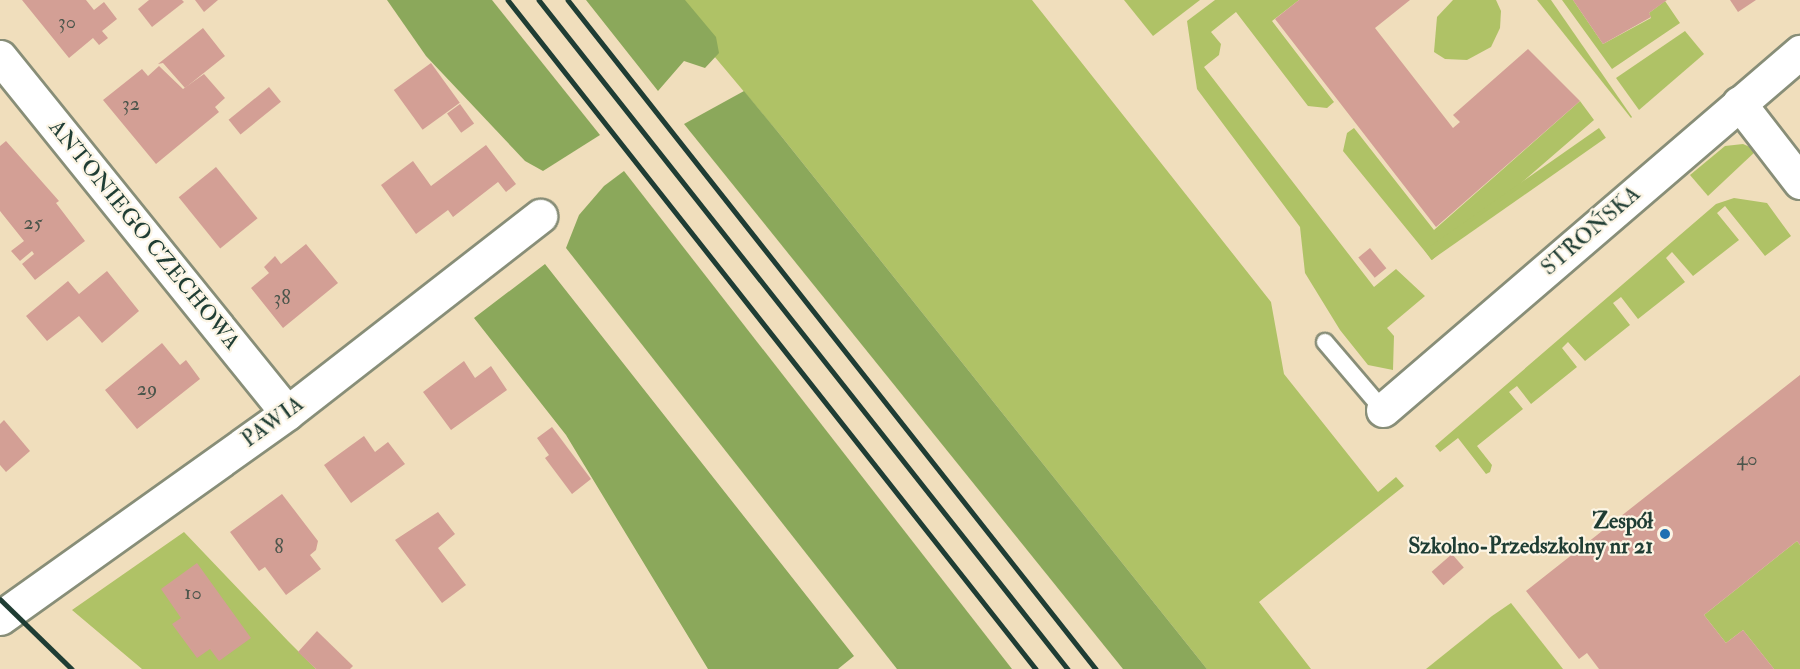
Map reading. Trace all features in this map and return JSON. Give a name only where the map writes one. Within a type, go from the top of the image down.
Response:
[{"type":"street","name":"STROŃSKA","points":[[1383,410],[1800,52]]},
{"type":"street","name":"ANTONIEGO CZECHOWA","points":[[0,57],[286,413]]},
{"type":"street","points":[[1738,103],[1800,182]]},
{"type":"street","name":"PAWIA","points":[[0,618],[286,413],[540,216]]},
{"type":"lane","points":[[1326,342],[1383,410]]},
{"type":"green space","points":[[387,0],[492,0],[600,135],[543,171],[525,161],[426,56]]},
{"type":"green space","points":[[586,0],[685,0],[716,37],[719,53],[705,68],[684,61],[658,91]]},
{"type":"green space","points":[[667,0],[1032,0],[1271,302],[1284,374],[1378,492],[1396,477],[1404,486],[1259,602],[1311,669],[1207,669],[782,137]]},
{"type":"green space","points":[[1124,0],[1200,0],[1153,36]]},
{"type":"green space","points":[[1215,0],[1299,0],[1272,21],[1334,102],[1327,108],[1308,106],[1236,12],[1211,32],[1221,44],[1219,55],[1204,67],[1374,287],[1396,269],[1425,296],[1387,328],[1394,336],[1393,370],[1368,365],[1340,330],[1305,273],[1300,227],[1197,89],[1187,21]]},
{"type":"green space","points":[[1453,0],[1496,0],[1501,11],[1500,28],[1491,47],[1467,60],[1445,59],[1434,52],[1437,17]]},
{"type":"green space","points":[[1537,0],[1551,0],[1631,118]]},
{"type":"green space","points":[[1562,0],[1573,0],[1603,44],[1651,18],[1649,13],[1665,1],[1680,23],[1612,69]]},
{"type":"green space","points":[[1685,31],[1704,54],[1639,110],[1616,78]]},
{"type":"green space","points":[[744,91],[1207,669],[1123,669],[684,124]]},
{"type":"green space","points":[[1580,101],[1594,120],[1432,260],[1343,151],[1347,133],[1354,128],[1434,230]]},
{"type":"green space","points":[[1599,128],[1606,138],[1431,260],[1425,250]]},
{"type":"green space","points":[[1743,144],[1757,150],[1708,196],[1690,175],[1725,146]]},
{"type":"green space","points":[[624,171],[1012,669],[897,669],[566,248],[579,215],[604,186]]},
{"type":"green space","points":[[1734,198],[1767,203],[1791,236],[1765,256],[1725,206],[1717,213],[1739,240],[1693,276],[1672,252],[1666,258],[1685,282],[1638,319],[1621,297],[1613,303],[1630,325],[1585,361],[1568,342],[1562,348],[1577,367],[1531,404],[1517,386],[1509,392],[1523,409],[1477,446],[1492,465],[1490,472],[1486,474],[1458,438],[1440,452],[1435,446],[1716,204]]},
{"type":"green space","points":[[545,264],[854,656],[838,669],[708,669],[566,435],[474,318]]},
{"type":"green space","points":[[184,532],[316,669],[142,669],[72,610]]},
{"type":"green space","points":[[1797,541],[1800,545],[1800,669],[1774,669],[1743,630],[1726,643],[1704,615]]},
{"type":"green space","points":[[1511,603],[1563,669],[1426,669],[1492,616]]},
{"type":"building","points":[[22,0],[86,0],[94,10],[104,2],[117,19],[102,31],[108,38],[99,45],[93,38],[69,58]]},
{"type":"building","points":[[149,0],[182,0],[184,2],[152,27],[138,9]]},
{"type":"building","points":[[195,0],[218,0],[204,12]]},
{"type":"building","points":[[1299,0],[1410,0],[1375,28],[1453,128],[1460,122],[1453,115],[1528,49],[1580,101],[1436,227],[1275,19]]},
{"type":"building","points":[[1573,0],[1667,0],[1649,13],[1651,17],[1603,44]]},
{"type":"building","points":[[1730,0],[1756,0],[1738,12]]},
{"type":"building","points":[[203,28],[225,56],[185,88],[163,63],[158,64]]},
{"type":"building","points":[[431,63],[460,103],[423,130],[394,90]]},
{"type":"building","points":[[159,66],[183,89],[204,74],[225,98],[215,107],[219,112],[156,164],[103,100],[142,69],[148,76]]},
{"type":"building","points":[[269,87],[281,102],[241,134],[229,120]]},
{"type":"building","points":[[460,104],[474,123],[461,133],[447,113]]},
{"type":"building","points":[[6,141],[59,201],[56,203],[85,241],[35,280],[22,264],[34,254],[32,251],[20,261],[11,251],[24,241],[0,211],[0,146]]},
{"type":"building","points":[[486,145],[516,184],[506,192],[498,182],[453,217],[448,210],[416,234],[381,185],[413,161],[431,186]]},
{"type":"building","points":[[216,167],[258,218],[220,248],[179,197]]},
{"type":"building","points":[[306,244],[338,283],[283,328],[251,288],[269,273],[264,267],[275,256],[281,264]]},
{"type":"building","points":[[1370,248],[1386,268],[1375,278],[1358,257]]},
{"type":"building","points":[[107,271],[139,311],[102,343],[79,316],[47,341],[26,316],[68,281],[79,294]]},
{"type":"building","points":[[162,343],[180,365],[186,360],[200,379],[137,429],[105,390]]},
{"type":"building","points":[[464,361],[475,378],[491,366],[507,390],[451,430],[423,392]]},
{"type":"building","points":[[1800,375],[1800,545],[1797,541],[1704,615],[1726,643],[1743,630],[1774,669],[1599,669],[1587,653],[1579,659],[1526,591]]},
{"type":"building","points":[[4,420],[30,451],[6,472],[0,465],[0,424]]},
{"type":"building","points":[[552,427],[591,479],[572,494],[545,458],[549,455],[537,438]]},
{"type":"building","points":[[364,436],[375,452],[388,442],[405,464],[351,503],[324,465]]},
{"type":"building","points":[[282,494],[318,541],[316,550],[310,555],[321,569],[286,595],[265,567],[259,571],[230,532]]},
{"type":"building","points":[[438,512],[455,534],[438,548],[466,585],[442,603],[395,540]]},
{"type":"building","points":[[1452,554],[1464,568],[1443,585],[1432,572]]},
{"type":"building","points":[[197,563],[251,638],[219,661],[210,649],[197,658],[172,624],[181,618],[161,589]]},
{"type":"building","points":[[317,631],[353,666],[350,669],[316,669],[298,652]]},
{"type":"railway","points":[[508,0],[1036,669]]},
{"type":"railway","points":[[539,0],[1068,669]]},
{"type":"railway","points":[[568,0],[1096,669]]},
{"type":"railway","points":[[0,599],[72,669]]},
{"type":"place","name":"Zespół Szkolno-Przedszkolny nr 21","points":[[1665,534]]}]
